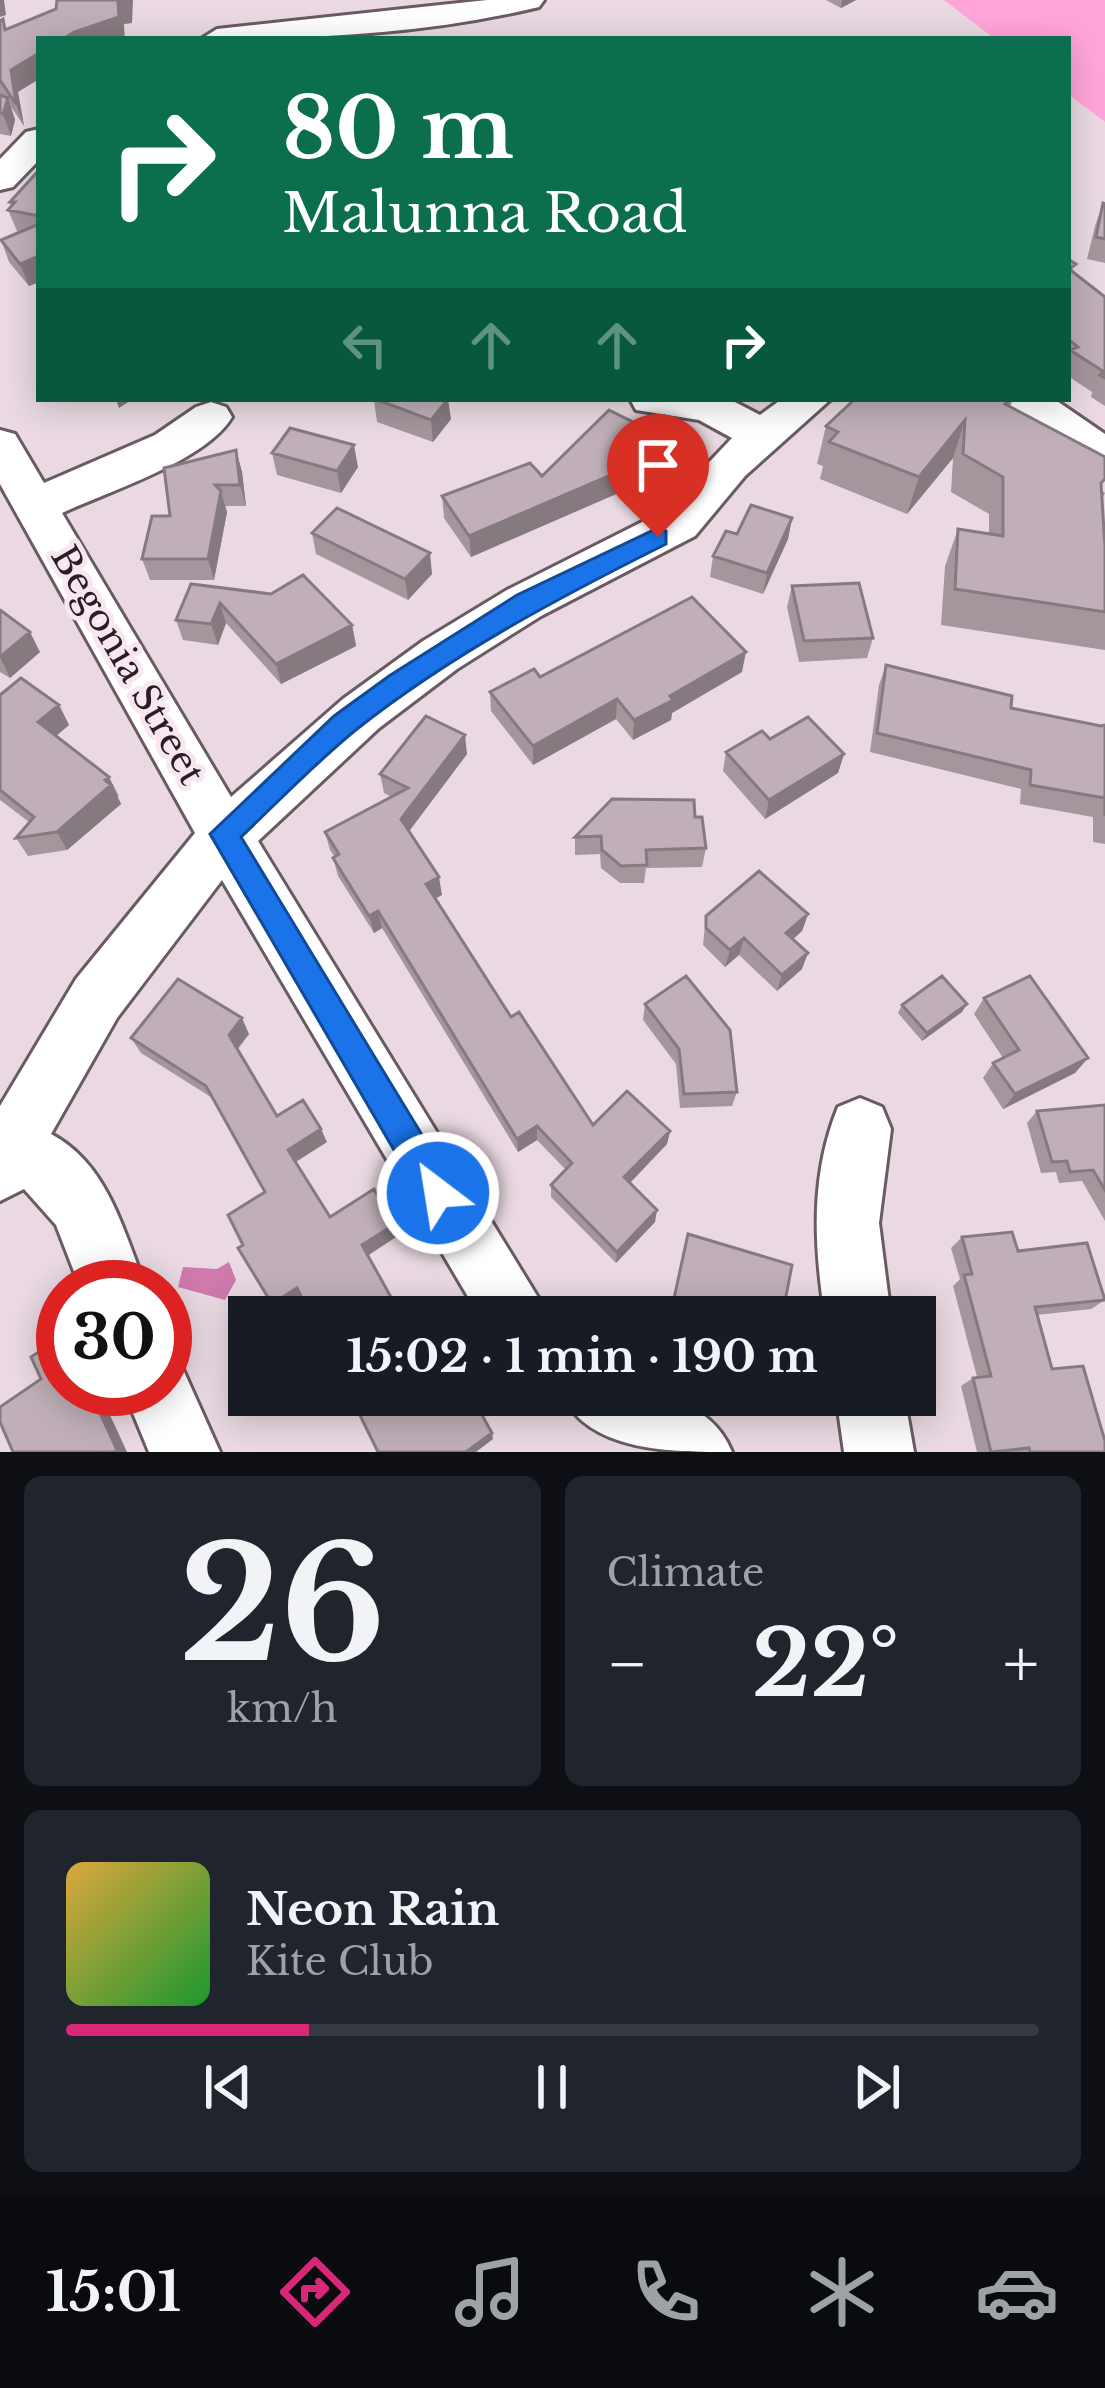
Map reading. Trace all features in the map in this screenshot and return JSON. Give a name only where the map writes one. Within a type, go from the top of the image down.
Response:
[{"type":"street","points":[[247,36],[458,15],[528,0]]},
{"type":"street","points":[[670,402],[708,406],[764,436]]},
{"type":"street","points":[[101,1260],[65,1178],[46,1161],[5,1159],[44,1080],[110,977],[224,834],[344,724],[399,684],[526,602],[674,528],[723,471],[806,402]]},
{"type":"street","points":[[1028,402],[1105,455]]},
{"type":"street","name":"Begonia Street","points":[[37,505],[170,446],[211,417]]},
{"type":"street","name":"Begonia Street","points":[[0,445],[224,834],[505,1296]]},
{"type":"street","points":[[854,1296],[843,1227],[847,1172],[860,1129]]},
{"type":"street","points":[[169,1416],[185,1452]]},
{"type":"street","points":[[633,1416],[697,1452]]},
{"type":"street","points":[[873,1416],[879,1452]]},
{"type":"shaded area","points":[[944,0],[1105,0],[1105,122],[1071,96],[1071,36],[991,36]]},
{"type":"shaded area","points":[[229,1262],[236,1280],[225,1300],[192,1291],[192,1268],[217,1269]]},
{"type":"building","points":[[57,0],[126,0],[118,2],[119,17],[68,36],[36,36],[36,55],[11,70],[16,104],[0,80],[0,21],[3,19],[5,30],[56,9]]},
{"type":"building","points":[[0,95],[8,98],[3,114],[0,113]]},
{"type":"building","points":[[36,173],[36,215],[8,210],[15,202],[10,202]]},
{"type":"building","points":[[1105,204],[1105,239],[1096,237]]},
{"type":"building","points":[[36,225],[36,257],[20,264],[1,240]]},
{"type":"building","points":[[1071,271],[1105,297],[1105,378],[1100,375],[1104,372],[1071,351],[1078,347],[1071,341]]},
{"type":"building","points":[[383,402],[446,402],[431,420]]},
{"type":"building","points":[[852,402],[1007,402],[1105,457],[1101,483],[1105,612],[955,589],[958,529],[1003,536],[1003,477],[963,454],[965,420],[919,477],[829,442],[838,432],[826,426]]},
{"type":"building","points":[[609,410],[667,439],[637,469],[632,466],[469,536],[442,496],[530,463],[542,476]]},
{"type":"building","points":[[290,428],[354,445],[337,471],[272,453]]},
{"type":"building","points":[[236,450],[240,485],[215,485],[221,491],[208,559],[142,559],[152,516],[170,516],[164,468]]},
{"type":"building","points":[[751,505],[792,518],[767,573],[713,556],[726,531],[737,534]]},
{"type":"building","points":[[337,508],[430,553],[405,579],[312,533]]},
{"type":"building","points":[[303,575],[352,625],[276,664],[220,603],[211,624],[176,620],[191,584],[271,594]]},
{"type":"building","points":[[859,583],[873,638],[804,641],[792,586]]},
{"type":"building","points":[[692,597],[746,652],[634,720],[617,699],[533,746],[490,692],[534,669],[540,677]]},
{"type":"building","points":[[0,610],[30,632],[0,657]]},
{"type":"building","points":[[886,665],[1012,696],[1011,708],[1105,725],[1105,798],[1030,785],[1031,770],[877,733]]},
{"type":"building","points":[[21,678],[59,705],[38,722],[109,777],[105,780],[111,785],[57,832],[16,838],[34,817],[0,790],[0,695]]},
{"type":"building","points":[[426,716],[465,735],[401,819],[439,877],[426,884],[511,1017],[519,1012],[593,1125],[627,1091],[670,1131],[624,1177],[657,1210],[617,1252],[551,1185],[572,1163],[537,1126],[517,1139],[378,911],[369,916],[333,858],[339,854],[325,832],[408,788],[380,774]]},
{"type":"building","points":[[808,717],[844,754],[769,800],[726,752],[762,731],[770,739]]},
{"type":"building","points":[[612,799],[694,800],[695,817],[702,817],[706,848],[646,850],[647,865],[621,866],[602,850],[601,836],[575,837]]},
{"type":"building","points":[[759,871],[808,914],[786,933],[808,953],[782,975],[744,938],[730,950],[706,928],[706,916]]},
{"type":"building","points":[[686,976],[730,1030],[737,1092],[684,1094],[679,1049],[645,1004]]},
{"type":"building","points":[[942,976],[967,1004],[927,1033],[902,1005]]},
{"type":"building","points":[[1030,976],[1088,1058],[1015,1094],[993,1063],[1019,1050],[984,998]]},
{"type":"building","points":[[178,979],[242,1018],[229,1035],[277,1116],[303,1100],[321,1129],[288,1150],[330,1217],[374,1189],[395,1224],[362,1245],[390,1296],[301,1296],[297,1288],[284,1296],[267,1296],[238,1248],[243,1245],[228,1215],[265,1192],[206,1086],[131,1038]]},
{"type":"building","points":[[1105,1105],[1105,1190],[1093,1170],[1070,1172],[1067,1161],[1052,1162],[1037,1111]]},
{"type":"building","points":[[1012,1232],[1018,1251],[1087,1243],[1105,1300],[1035,1307],[1052,1369],[1083,1366],[1105,1452],[1030,1452],[1029,1448],[991,1452],[973,1378],[991,1376],[964,1275],[972,1274],[962,1237]]},
{"type":"building","points":[[688,1234],[792,1265],[786,1296],[675,1296]]},
{"type":"building","points":[[36,1382],[36,1416],[101,1416],[117,1450],[13,1452],[0,1422],[0,1407]]},
{"type":"building","points":[[360,1416],[483,1416],[492,1433],[466,1452],[378,1452]]},
{"type":"route","points":[[438,1193],[224,834],[344,724],[399,684],[526,602],[658,537]]}]
